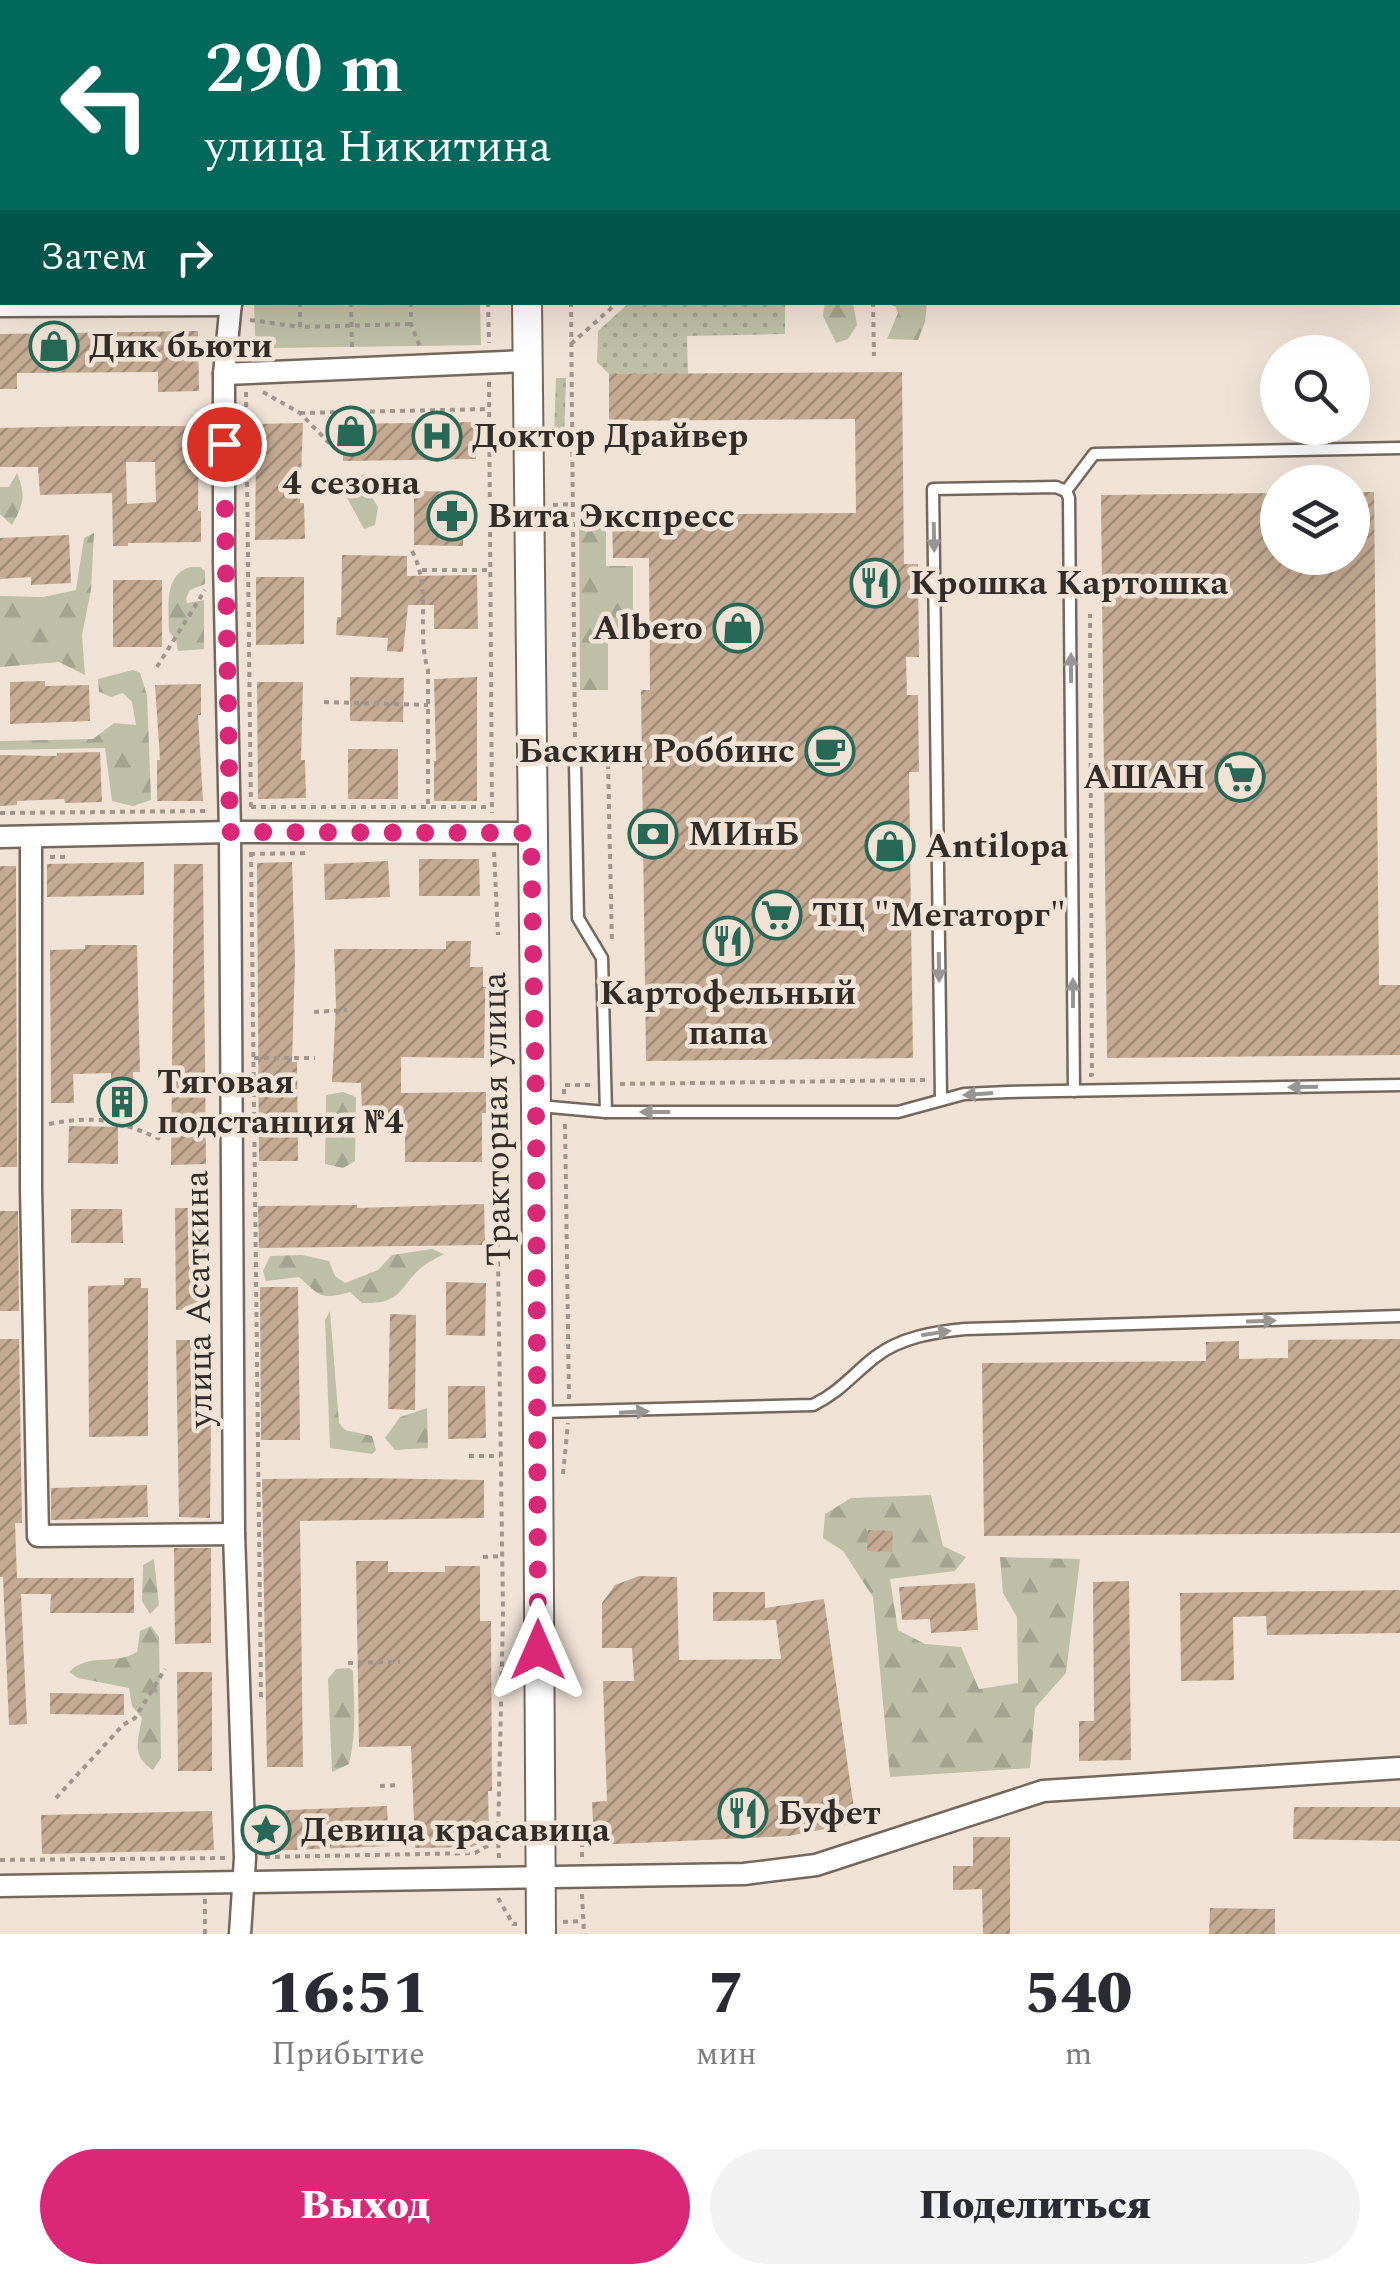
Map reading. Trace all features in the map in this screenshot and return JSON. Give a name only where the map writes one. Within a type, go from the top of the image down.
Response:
[{"type":"main road","name":"Тракторная улица","points":[[527,305],[536,1106],[539,1927]]},
{"type":"street","points":[[0,306],[231,308]]},
{"type":"street","name":"улица Асаткина","points":[[231,308],[224,374],[240,833],[234,1534],[245,1858],[240,1934]]},
{"type":"street","points":[[224,374],[527,361]]},
{"type":"street","points":[[0,837],[531,833]]},
{"type":"street","points":[[32,837],[38,1536],[234,1534]]},
{"type":"street","points":[[0,1886],[744,1874],[816,1865],[1042,1791],[1400,1768]]},
{"type":"lane","points":[[1066,491],[1094,454],[1400,448]]},
{"type":"lane","points":[[941,1099],[933,489],[1056,487],[1066,491],[1069,498],[1074,1091]]},
{"type":"lane","points":[[575,762],[578,918],[602,958],[610,1084],[606,1112]]},
{"type":"lane","points":[[536,1106],[606,1112],[898,1112],[964,1094],[1400,1085]]},
{"type":"lane","points":[[536,1412],[812,1405],[834,1395],[878,1355],[924,1334],[966,1329],[1400,1316]]},
{"type":"path","points":[[300,305],[300,327]]},
{"type":"path","points":[[350,305],[352,369]]},
{"type":"path","points":[[411,305],[412,324],[426,365]]},
{"type":"path","points":[[488,305],[492,833],[498,935]]},
{"type":"path","points":[[571,305],[575,762],[608,762],[612,952]]},
{"type":"path","points":[[571,344],[615,305]]},
{"type":"path","points":[[873,305],[874,356]]},
{"type":"path","points":[[231,308],[300,327],[412,324]]},
{"type":"path","points":[[246,382],[251,806],[240,833],[254,1058],[261,1711]]},
{"type":"path","points":[[259,390],[300,413],[333,447]]},
{"type":"path","points":[[300,413],[490,409]]},
{"type":"path","points":[[554,505],[573,504]]},
{"type":"path","points":[[412,551],[422,570],[422,650],[428,670],[428,807]]},
{"type":"path","points":[[422,570],[492,570]]},
{"type":"path","points":[[157,667],[211,582]]},
{"type":"path","points":[[1084,1076],[1092,1075],[1090,614]]},
{"type":"path","points":[[324,702],[428,705]]},
{"type":"path","points":[[251,806],[492,807]]},
{"type":"path","points":[[0,813],[210,811]]},
{"type":"path","points":[[314,1012],[347,1010]]},
{"type":"path","points":[[254,1058],[315,1058]]},
{"type":"path","points":[[569,1413],[564,1086],[930,1080]]},
{"type":"path","points":[[793,1082],[793,1092]]},
{"type":"path","points":[[496,1116],[502,1556],[500,1858]]},
{"type":"path","points":[[32,1128],[72,1120],[118,1120],[160,1139]]},
{"type":"path","points":[[469,1456],[501,1456]]},
{"type":"path","points":[[483,1558],[502,1556]]},
{"type":"path","points":[[348,1663],[400,1662]]},
{"type":"path","points":[[56,1798],[122,1725],[135,1718],[165,1669]]},
{"type":"path","points":[[380,1786],[400,1785]]},
{"type":"path","points":[[0,1860],[476,1852],[498,1840],[516,1839]]},
{"type":"path","points":[[560,1839],[582,1840],[582,1860]]},
{"type":"path","points":[[582,1888],[584,1934]]},
{"type":"path","points":[[205,1894],[206,1934]]},
{"type":"path","points":[[498,1898],[513,1924],[513,1934]]},
{"type":"path","points":[[513,1924],[539,1927],[584,1922]]},
{"type":"green space","points":[[254,305],[480,305],[481,345],[271,348],[255,336]]},
{"type":"green space","points":[[627,305],[785,305],[785,334],[687,336],[688,374],[609,374],[597,362],[598,331]]},
{"type":"green space","points":[[825,305],[853,305],[857,325],[848,339],[836,343],[823,316]]},
{"type":"green space","points":[[892,305],[927,305],[918,340],[887,339],[898,313]]},
{"type":"green space","points":[[556,378],[566,378],[564,441],[554,434]]},
{"type":"green space","points":[[17,473],[22,499],[12,525],[0,514],[0,487],[9,487]]},
{"type":"green space","points":[[364,474],[367,489],[378,507],[375,525],[364,529],[345,494],[348,483]]},
{"type":"green space","points":[[606,508],[606,566],[633,566],[633,640],[608,641],[608,690],[580,690],[579,509]]},
{"type":"green space","points":[[94,533],[91,590],[82,635],[85,675],[59,662],[0,667],[0,596],[43,597],[76,590],[84,538]]},
{"type":"green space","points":[[190,567],[205,571],[205,584],[190,590],[186,598],[187,603],[204,600],[204,649],[178,651],[176,639],[169,632],[169,594],[175,577]]},
{"type":"green space","points":[[133,670],[140,673],[147,695],[151,800],[133,806],[112,801],[105,748],[0,750],[0,741],[93,739],[114,723],[136,725],[132,702],[123,693],[111,697],[99,692],[98,679]]},
{"type":"green space","points":[[343,1092],[356,1097],[355,1161],[343,1168],[325,1164],[326,1095]]},
{"type":"green space","points":[[432,1249],[444,1254],[422,1267],[398,1294],[375,1303],[362,1303],[350,1292],[322,1295],[299,1277],[266,1281],[263,1271],[270,1256],[302,1255],[329,1261],[335,1276],[345,1283],[378,1270],[392,1255]]},
{"type":"green space","points":[[330,1311],[339,1423],[345,1430],[372,1436],[376,1450],[372,1454],[330,1448],[325,1320]]},
{"type":"green space","points":[[427,1408],[428,1448],[395,1450],[385,1438],[400,1417]]},
{"type":"green space","points":[[931,1495],[943,1546],[966,1557],[955,1571],[890,1579],[898,1630],[925,1644],[961,1647],[979,1689],[1018,1683],[1017,1617],[1003,1593],[1000,1557],[1080,1559],[1066,1673],[1035,1708],[1030,1768],[890,1777],[873,1597],[843,1551],[823,1538],[825,1514],[851,1498]]},
{"type":"green space","points":[[154,1559],[159,1605],[150,1614],[142,1601],[143,1565]]},
{"type":"green space","points":[[151,1626],[159,1637],[161,1758],[153,1770],[139,1753],[142,1718],[132,1706],[129,1688],[78,1678],[69,1672],[85,1662],[137,1652],[140,1631]]},
{"type":"green space","points":[[336,1669],[353,1671],[352,1752],[349,1764],[332,1772],[328,1679]]},
{"type":"building","points":[[198,331],[199,391],[158,392],[158,372],[17,373],[17,389],[0,389],[0,334]]},
{"type":"building","name":"ТЦ \"Мегаторг\"","points":[[902,372],[904,564],[918,564],[919,657],[906,657],[907,695],[918,695],[919,772],[909,772],[913,1058],[646,1061],[641,690],[650,690],[649,558],[613,558],[612,515],[856,513],[855,419],[609,421],[609,374]]},
{"type":"building","points":[[476,422],[476,459],[343,461],[343,424]]},
{"type":"building","points":[[303,423],[300,503],[304,503],[305,539],[255,540],[253,424]]},
{"type":"building","points":[[199,426],[201,542],[113,546],[112,493],[40,495],[38,467],[0,467],[0,428]],"holes":[[[126,462],[155,462],[156,502],[127,504]]]},
{"type":"building","points":[[414,491],[463,492],[463,546],[414,545]]},
{"type":"building","name":"АШАН","points":[[1370,492],[1374,492],[1379,985],[1400,985],[1400,1055],[1107,1058],[1101,495],[1260,493],[1260,575],[1370,575]]},
{"type":"building","points":[[69,535],[71,583],[31,585],[31,577],[0,579],[0,538]]},
{"type":"building","points":[[342,555],[407,556],[407,576],[477,575],[478,629],[434,629],[434,605],[408,605],[403,652],[387,651],[388,638],[336,635],[337,617],[341,617]]},
{"type":"building","points":[[256,577],[304,577],[304,644],[256,645]]},
{"type":"building","points":[[113,580],[162,580],[162,647],[113,647]]},
{"type":"building","points":[[350,677],[404,678],[403,722],[350,721]]},
{"type":"building","points":[[477,677],[477,801],[434,801],[434,679]]},
{"type":"building","points":[[45,681],[45,686],[89,685],[90,721],[10,724],[10,682]]},
{"type":"building","points":[[257,682],[303,682],[301,760],[305,760],[306,798],[258,799]]},
{"type":"building","points":[[201,684],[198,715],[203,801],[157,801],[160,760],[155,685]]},
{"type":"building","points":[[348,749],[398,749],[398,799],[348,799]]},
{"type":"building","points":[[100,752],[102,802],[65,803],[64,799],[17,801],[17,805],[0,806],[0,755]]},
{"type":"building","points":[[419,859],[479,859],[480,896],[419,896]]},
{"type":"building","points":[[388,861],[390,897],[325,900],[324,864]]},
{"type":"building","points":[[144,862],[144,895],[47,897],[47,864]]},
{"type":"building","points":[[292,862],[292,1062],[297,1062],[298,1161],[259,1161],[257,863]]},
{"type":"building","points":[[174,864],[203,864],[206,1164],[171,1165]]},
{"type":"building","points":[[0,866],[16,866],[17,1167],[0,1167]]},
{"type":"building","points":[[446,941],[471,941],[470,967],[483,967],[483,987],[495,987],[495,1004],[485,1004],[484,1058],[401,1057],[401,1093],[486,1092],[482,1162],[405,1162],[405,1114],[362,1115],[361,1083],[332,1082],[334,949],[446,949]]},
{"type":"building","points":[[85,945],[137,945],[140,1072],[133,1072],[133,1110],[111,1111],[111,1073],[73,1074],[74,1103],[51,1103],[50,950],[85,949]]},
{"type":"building","points":[[69,1126],[118,1127],[118,1164],[68,1163]]},
{"type":"building","points":[[484,1204],[485,1245],[259,1248],[258,1206]]},
{"type":"building","points":[[175,1208],[207,1208],[208,1309],[176,1310]]},
{"type":"building","points":[[71,1209],[122,1209],[123,1243],[71,1243]]},
{"type":"building","points":[[0,1211],[18,1211],[19,1311],[0,1311]]},
{"type":"building","points":[[124,1278],[141,1278],[141,1288],[148,1288],[148,1436],[89,1437],[88,1286],[124,1285]]},
{"type":"building","points":[[446,1282],[486,1283],[485,1336],[446,1335]]},
{"type":"building","points":[[260,1287],[298,1287],[300,1440],[261,1440]]},
{"type":"building","points":[[390,1314],[416,1315],[415,1410],[388,1409]]},
{"type":"building","points":[[0,1339],[19,1339],[22,1523],[15,1523],[17,1578],[134,1578],[134,1613],[50,1613],[51,1594],[21,1594],[27,1724],[9,1725],[0,1577]]},
{"type":"building","points":[[1400,1339],[1400,1533],[984,1536],[982,1363],[1206,1361],[1206,1342],[1239,1341],[1239,1359],[1288,1358],[1288,1340]]},
{"type":"building","points":[[176,1340],[207,1340],[210,1518],[179,1517]]},
{"type":"building","points":[[448,1386],[485,1386],[486,1438],[448,1439]]},
{"type":"building","points":[[262,1479],[484,1480],[484,1518],[300,1521],[303,1767],[267,1767]]},
{"type":"building","points":[[147,1485],[148,1517],[51,1520],[51,1488]]},
{"type":"building","points":[[868,1530],[893,1531],[892,1552],[867,1551]]},
{"type":"building","points":[[174,1548],[211,1548],[211,1643],[175,1644]]},
{"type":"building","points":[[356,1561],[388,1561],[388,1572],[445,1572],[445,1566],[480,1566],[480,1621],[491,1621],[492,1791],[488,1791],[489,1833],[472,1847],[415,1848],[411,1746],[359,1747]]},
{"type":"building","points":[[639,1576],[677,1577],[679,1660],[781,1659],[776,1620],[713,1621],[713,1592],[765,1592],[765,1608],[824,1599],[856,1823],[789,1836],[594,1845],[592,1802],[607,1801],[603,1681],[634,1681],[632,1648],[602,1648],[602,1603],[615,1585]]},
{"type":"building","points":[[1129,1581],[1131,1760],[1079,1761],[1079,1721],[1094,1721],[1093,1582]]},
{"type":"building","points":[[975,1583],[978,1630],[931,1633],[930,1619],[902,1620],[899,1587]]},
{"type":"building","points":[[1400,1590],[1400,1633],[1267,1635],[1266,1616],[1233,1617],[1234,1680],[1181,1681],[1180,1593]]},
{"type":"building","points":[[177,1672],[212,1672],[212,1771],[178,1771]]},
{"type":"building","points":[[50,1693],[124,1694],[124,1715],[50,1714]]},
{"type":"building","points":[[387,1806],[389,1846],[267,1851],[265,1811]]},
{"type":"building","points":[[1294,1807],[1400,1807],[1400,1841],[1293,1839]]},
{"type":"building","points":[[212,1811],[214,1850],[42,1854],[41,1815]]},
{"type":"building","points":[[973,1837],[1010,1837],[1010,1934],[983,1934],[982,1889],[953,1890],[953,1866],[973,1866]]},
{"type":"building","points":[[1210,1908],[1275,1909],[1275,1934],[1209,1934]]},
{"type":"place","name":"Дик бьюти","points":[[54,346]]},
{"type":"place","name":"4 сезона","points":[[351,431]]},
{"type":"place","name":"Доктор Драйвер","points":[[437,436]]},
{"type":"place","name":"Вита Экспресс","points":[[452,516]]},
{"type":"place","name":"Крошка Картошка","points":[[875,583]]},
{"type":"place","name":"Albero","points":[[738,628]]},
{"type":"place","name":"Баскин Роббинс","points":[[830,751]]},
{"type":"place","name":"АШАН","points":[[1240,777]]},
{"type":"place","name":"МИнБ","points":[[653,834]]},
{"type":"place","name":"Antilopa","points":[[890,846]]},
{"type":"place","name":"ТЦ \"Мегаторг\"","points":[[777,915]]},
{"type":"place","name":"Картофельный папа","points":[[728,941]]},
{"type":"place","name":"Тяговая подстанция №4","points":[[122,1102]]},
{"type":"place","name":"Буфет","points":[[743,1813]]},
{"type":"place","name":"Девица красавица","points":[[266,1830]]},
{"type":"route","points":[[224,444],[230,832],[531,833],[538,1650]]}]
